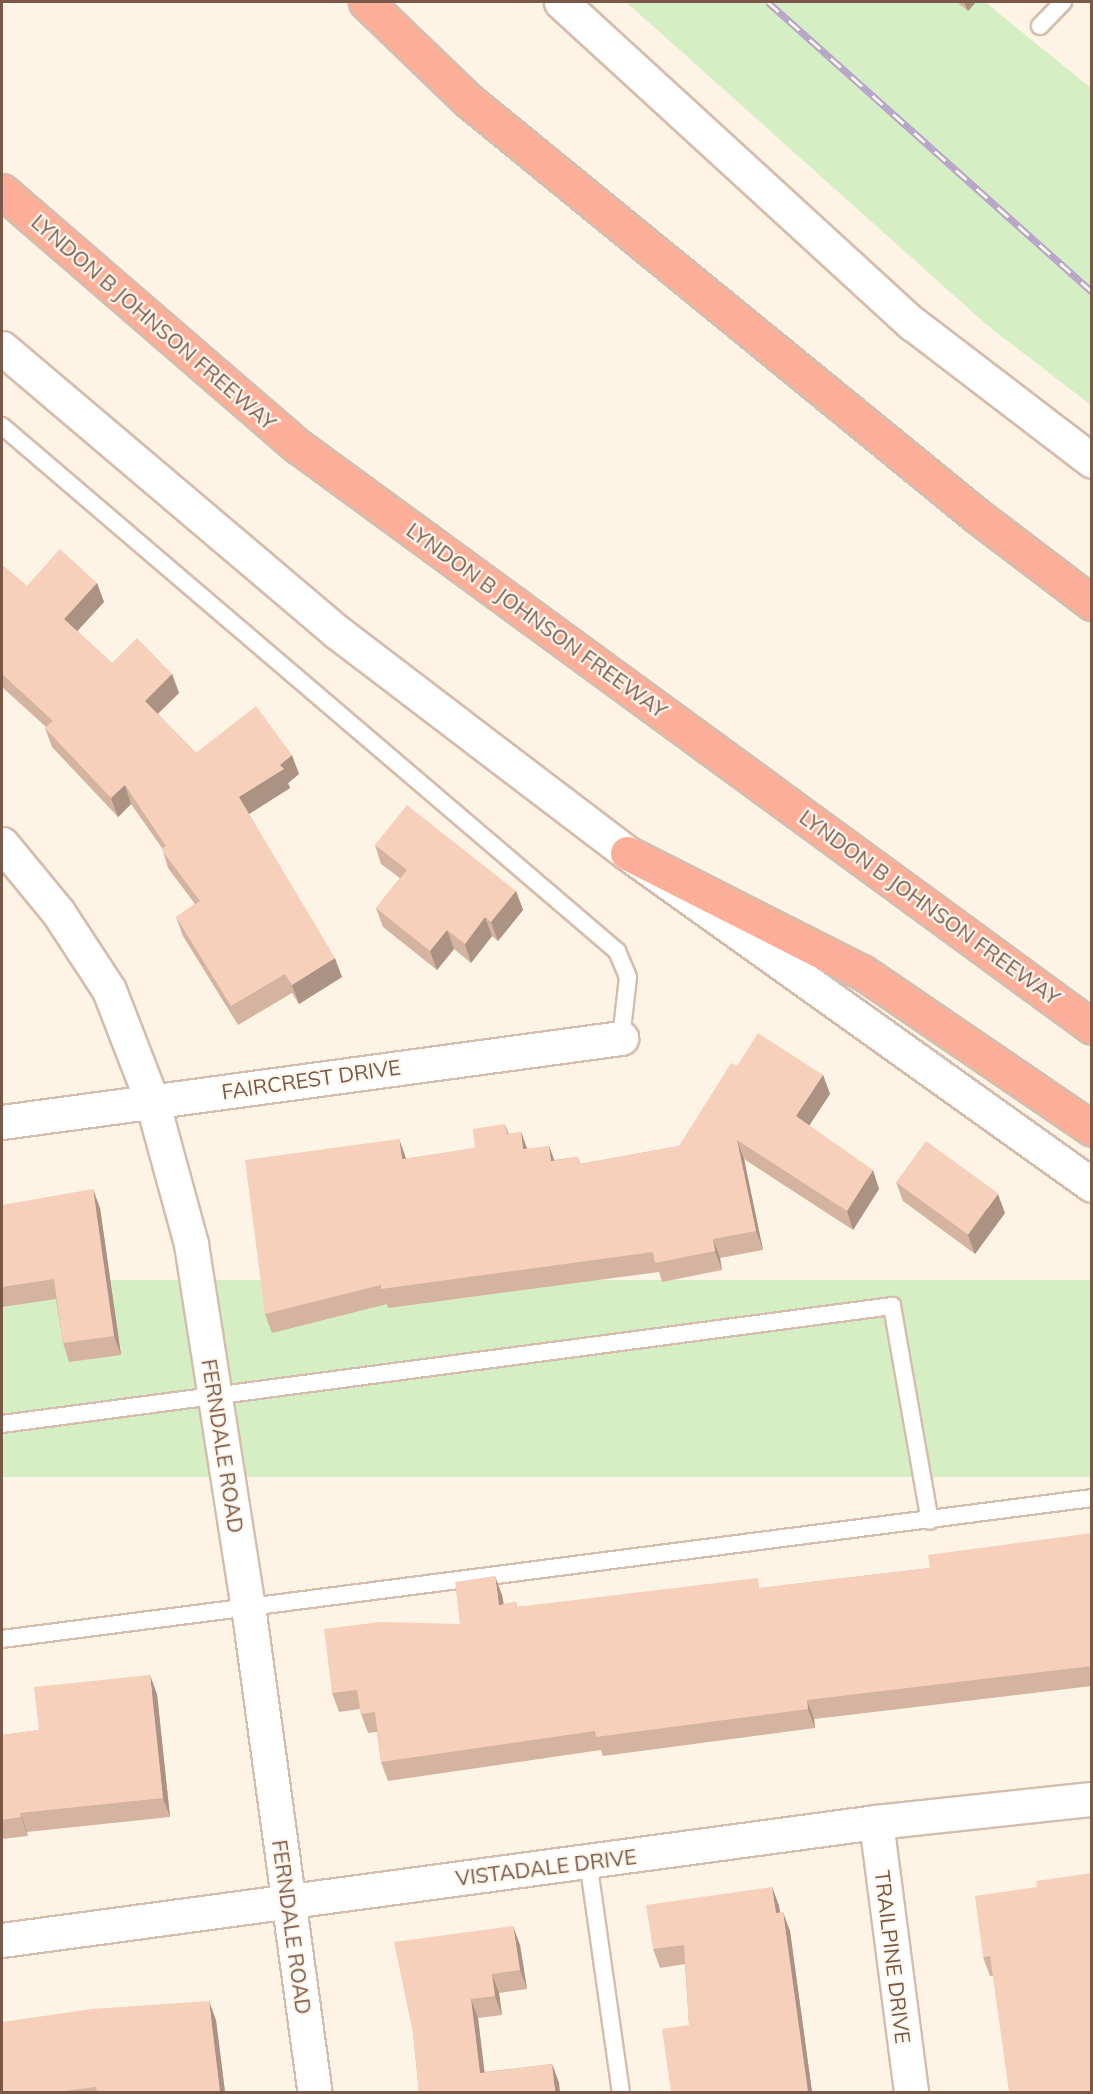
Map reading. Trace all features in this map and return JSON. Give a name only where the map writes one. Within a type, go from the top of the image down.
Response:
[{"type":"highway","points":[[366,2],[478,109],[976,515],[1092,603]]},
{"type":"highway","name":"LYNDON B JOHNSON FREEWAY","points":[[2,191],[299,447],[1092,1027]]},
{"type":"highway","points":[[627,853],[862,972],[1092,1129]]},
{"type":"street","points":[[561,2],[912,324],[1092,461]]},
{"type":"street","points":[[2,348],[337,632],[627,853],[1092,1185]]},
{"type":"street","name":"FERNDALE ROAD","points":[[2,844],[58,912],[109,990],[152,1101],[191,1244],[248,1606],[315,2092]]},
{"type":"street","name":"FAIRCREST DRIVE","points":[[2,1122],[621,1038]]},
{"type":"street","name":"VISTADALE DRIVE","points":[[2,1940],[876,1822],[1092,1799]]},
{"type":"street","name":"TRAILPINE DRIVE","points":[[876,1822],[911,2092]]},
{"type":"lane","points":[[1040,26],[1063,2]]},
{"type":"lane","points":[[2,426],[617,951],[627,977],[621,1038]]},
{"type":"lane","points":[[2,1424],[892,1305],[930,1521]]},
{"type":"lane","points":[[2,1639],[930,1521],[1092,1498]]},
{"type":"lane","points":[[588,1861],[621,2092]]},
{"type":"green space","points":[[626,2],[985,2],[1091,88],[1091,405],[988,326]]},
{"type":"green space","points":[[2,1280],[1091,1280],[1091,1477],[2,1477]]},
{"type":"building","points":[[60,549],[97,583],[64,619],[112,663],[137,638],[172,674],[145,701],[196,753],[256,706],[292,755],[280,765],[284,769],[239,797],[335,958],[292,985],[285,974],[231,1006],[176,917],[200,901],[161,849],[166,846],[125,785],[111,798],[45,728],[53,721],[2,674],[2,565],[27,586]]},
{"type":"building","points":[[407,805],[516,891],[491,922],[485,917],[465,944],[447,930],[430,951],[376,908],[407,870],[375,845]]},
{"type":"building","points":[[758,1033],[823,1075],[796,1116],[873,1170],[847,1211],[737,1140],[756,1231],[713,1239],[715,1251],[655,1263],[653,1252],[381,1289],[381,1285],[265,1314],[245,1160],[399,1139],[402,1159],[475,1148],[473,1129],[505,1124],[507,1134],[521,1132],[523,1149],[549,1146],[551,1161],[578,1157],[579,1164],[679,1146],[731,1063],[737,1066]]},
{"type":"building","points":[[926,1141],[998,1193],[968,1235],[896,1182]]},
{"type":"building","points":[[93,1189],[114,1336],[63,1343],[54,1279],[2,1287],[2,1205]]},
{"type":"building","points":[[1092,1533],[1092,1666],[807,1700],[808,1709],[596,1737],[595,1731],[381,1762],[375,1712],[361,1714],[357,1690],[332,1693],[324,1629],[380,1622],[460,1624],[455,1582],[495,1576],[499,1605],[516,1602],[516,1607],[758,1578],[759,1588],[930,1568],[928,1555]]},
{"type":"building","points":[[150,1675],[163,1798],[20,1813],[21,1817],[2,1820],[2,1735],[39,1730],[34,1687]]},
{"type":"building","points":[[1092,1873],[1092,2092],[1009,2092],[990,1956],[983,1957],[975,1896],[1037,1887],[1036,1881]]},
{"type":"building","points":[[772,1887],[776,1913],[783,1912],[808,2092],[671,2092],[662,2029],[689,2025],[684,1945],[653,1949],[646,1905]]},
{"type":"building","points":[[513,1926],[520,1970],[492,1974],[495,1996],[471,1999],[480,2073],[552,2064],[555,2092],[419,2092],[413,2033],[394,1942]]},
{"type":"building","points":[[209,2001],[220,2092],[97,2092],[96,2087],[57,2092],[2,2092],[2,2022],[92,2009]]},
{"type":"railway","points":[[768,2],[1092,292]]}]
